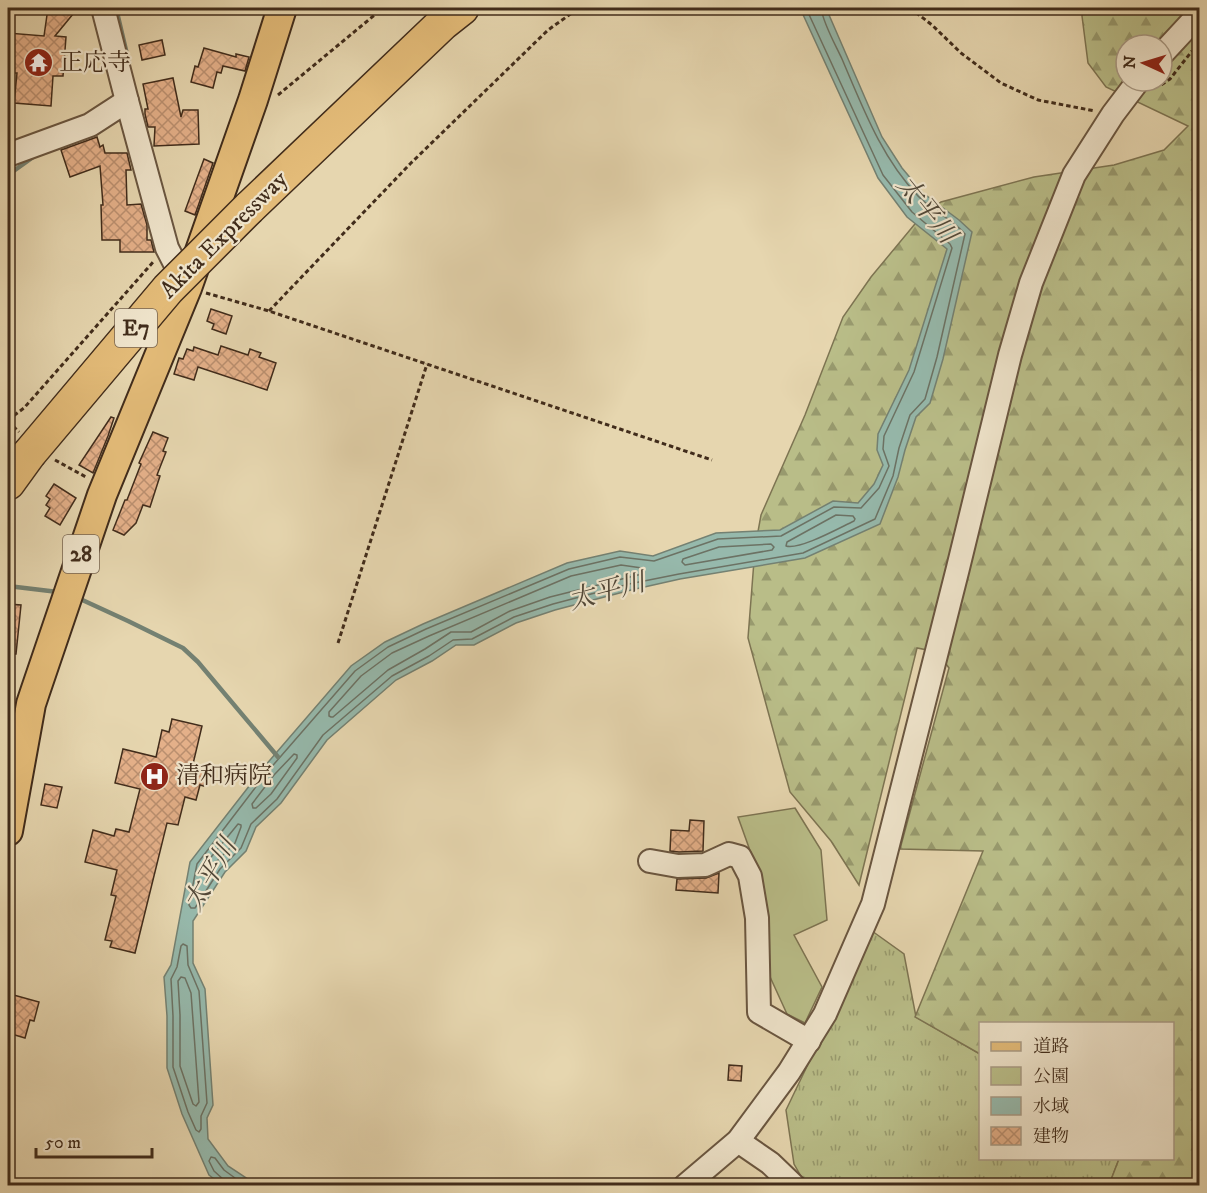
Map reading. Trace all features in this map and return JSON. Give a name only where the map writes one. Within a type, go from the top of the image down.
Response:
[{"type":"highway","name":"Akita Expressway","points":[[8,483],[168,289],[249,208],[443,23],[462,8]]},
{"type":"main road","name":"28","points":[[8,831],[31,704],[105,487],[187,288],[253,100],[282,8]]},
{"type":"street","points":[[104,8],[167,248],[187,288]]},
{"type":"street","points":[[1174,41],[1200,14]]},
{"type":"street","points":[[685,1185],[738,1141],[789,1071],[825,1014],[873,904],[1010,355],[1031,283],[1074,175],[1129,93]]},
{"type":"street","points":[[8,155],[90,125],[127,101]]},
{"type":"street","points":[[650,861],[678,866],[705,865],[729,854],[740,857],[750,876],[757,918],[759,1012],[809,1041]]},
{"type":"street","points":[[738,1141],[770,1163],[794,1185]]},
{"type":"path","points":[[278,95],[383,8]]},
{"type":"path","points":[[269,311],[410,164],[548,30],[579,8]]},
{"type":"path","points":[[910,8],[961,53],[1001,83],[1038,100],[1113,114]]},
{"type":"path","points":[[105,487],[36,450],[8,420],[24,408],[167,248]]},
{"type":"path","points":[[187,288],[269,311],[712,460]]},
{"type":"path","points":[[338,643],[427,364]]},
{"type":"green space","points":[[1083,8],[1199,8],[1199,1185],[1109,1185],[1119,1160],[1174,1160],[1174,1022],[979,1022],[979,1053],[915,1017],[983,851],[900,849],[949,668],[937,652],[917,648],[859,885],[831,841],[790,792],[748,638],[755,548],[761,515],[805,415],[843,317],[871,277],[919,219],[941,202],[1034,177],[1114,165],[1164,150],[1188,126],[1119,93],[1174,93],[1174,33],[1114,33],[1114,91],[1106,87],[1088,63]]},
{"type":"green space","points":[[795,808],[821,850],[827,920],[794,935],[822,987],[805,1023],[787,1014],[766,968],[762,884],[738,817]]},
{"type":"green space","points":[[872,931],[904,954],[916,1017],[979,1053],[979,1160],[1119,1160],[1109,1185],[806,1185],[794,1164],[786,1110]]},
{"type":"water","name":"太平川","points":[[800,8],[826,8],[882,137],[902,168],[923,193],[972,232],[943,359],[930,403],[916,417],[898,477],[880,524],[805,558],[680,579],[631,590],[516,623],[474,645],[456,645],[396,680],[327,740],[281,803],[256,827],[246,851],[225,872],[193,921],[193,963],[205,989],[213,1105],[207,1118],[208,1139],[228,1166],[257,1185],[222,1185],[209,1175],[182,1114],[167,1068],[164,977],[171,965],[190,862],[264,767],[351,666],[385,642],[567,563],[620,551],[653,556],[716,533],[780,530],[833,501],[858,503],[874,484],[883,465],[877,450],[878,434],[909,370],[947,249],[907,217],[878,178]]},
{"type":"building","name":"正応寺","points":[[48,8],[78,8],[55,36],[66,37],[63,76],[53,76],[51,106],[14,103],[17,73],[11,73],[13,53],[8,52],[8,33],[44,36]]},
{"type":"building","points":[[162,40],[165,55],[142,60],[139,45]]},
{"type":"building","points":[[204,48],[236,57],[236,54],[249,57],[245,71],[223,66],[221,73],[217,72],[213,88],[191,82],[195,66],[198,67]]},
{"type":"building","points":[[173,78],[181,117],[183,110],[198,110],[199,144],[154,146],[155,127],[148,127],[145,109],[148,109],[143,84]]},
{"type":"building","points":[[97,137],[105,153],[127,153],[131,170],[126,170],[127,205],[141,204],[147,225],[147,240],[151,240],[154,252],[120,252],[120,240],[102,240],[101,205],[103,205],[100,166],[70,177],[61,150]]},
{"type":"building","points":[[204,159],[213,163],[195,215],[185,211]]},
{"type":"building","points":[[211,309],[232,316],[226,334],[212,329],[214,324],[207,321]]},
{"type":"building","points":[[221,346],[248,355],[250,349],[261,353],[259,357],[276,363],[267,390],[198,367],[194,380],[174,374],[179,358],[183,359],[187,349],[193,351],[194,347],[218,355]]},
{"type":"building","points":[[111,417],[114,418],[93,473],[79,465]]},
{"type":"building","points":[[153,432],[168,438],[163,451],[166,452],[157,475],[160,476],[150,507],[143,505],[136,523],[124,535],[113,530]]},
{"type":"building","points":[[54,484],[76,498],[60,525],[45,516],[50,508],[46,505],[50,499],[46,496]]},
{"type":"building","points":[[8,604],[21,605],[16,654],[8,654]]},
{"type":"building","points":[[172,719],[202,726],[193,764],[208,768],[204,786],[200,785],[196,800],[185,797],[178,825],[167,823],[135,953],[110,947],[112,941],[105,940],[116,896],[111,895],[117,870],[85,862],[93,830],[114,836],[116,829],[129,832],[140,789],[115,783],[123,749],[156,757],[162,730],[169,732]]},
{"type":"building","points":[[45,784],[62,787],[57,808],[41,805]]},
{"type":"building","points":[[690,820],[704,821],[703,851],[670,851],[671,830],[689,831]]},
{"type":"building","points":[[719,873],[718,893],[676,890],[677,879],[706,878]]},
{"type":"building","points":[[10,994],[39,1002],[34,1021],[30,1020],[25,1038],[8,1033]]},
{"type":"building","points":[[729,1065],[742,1066],[741,1081],[728,1080]]},
{"type":"waterway","points":[[116,8],[129,63]]},
{"type":"waterway","points":[[8,175],[36,155]]},
{"type":"waterway","points":[[8,586],[58,592]]},
{"type":"waterway","points":[[78,598],[183,648],[198,662],[278,757]]},
{"type":"place","name":"正応寺","points":[[38,63]]},
{"type":"place","name":"清和病院","points":[[155,776]]}]
